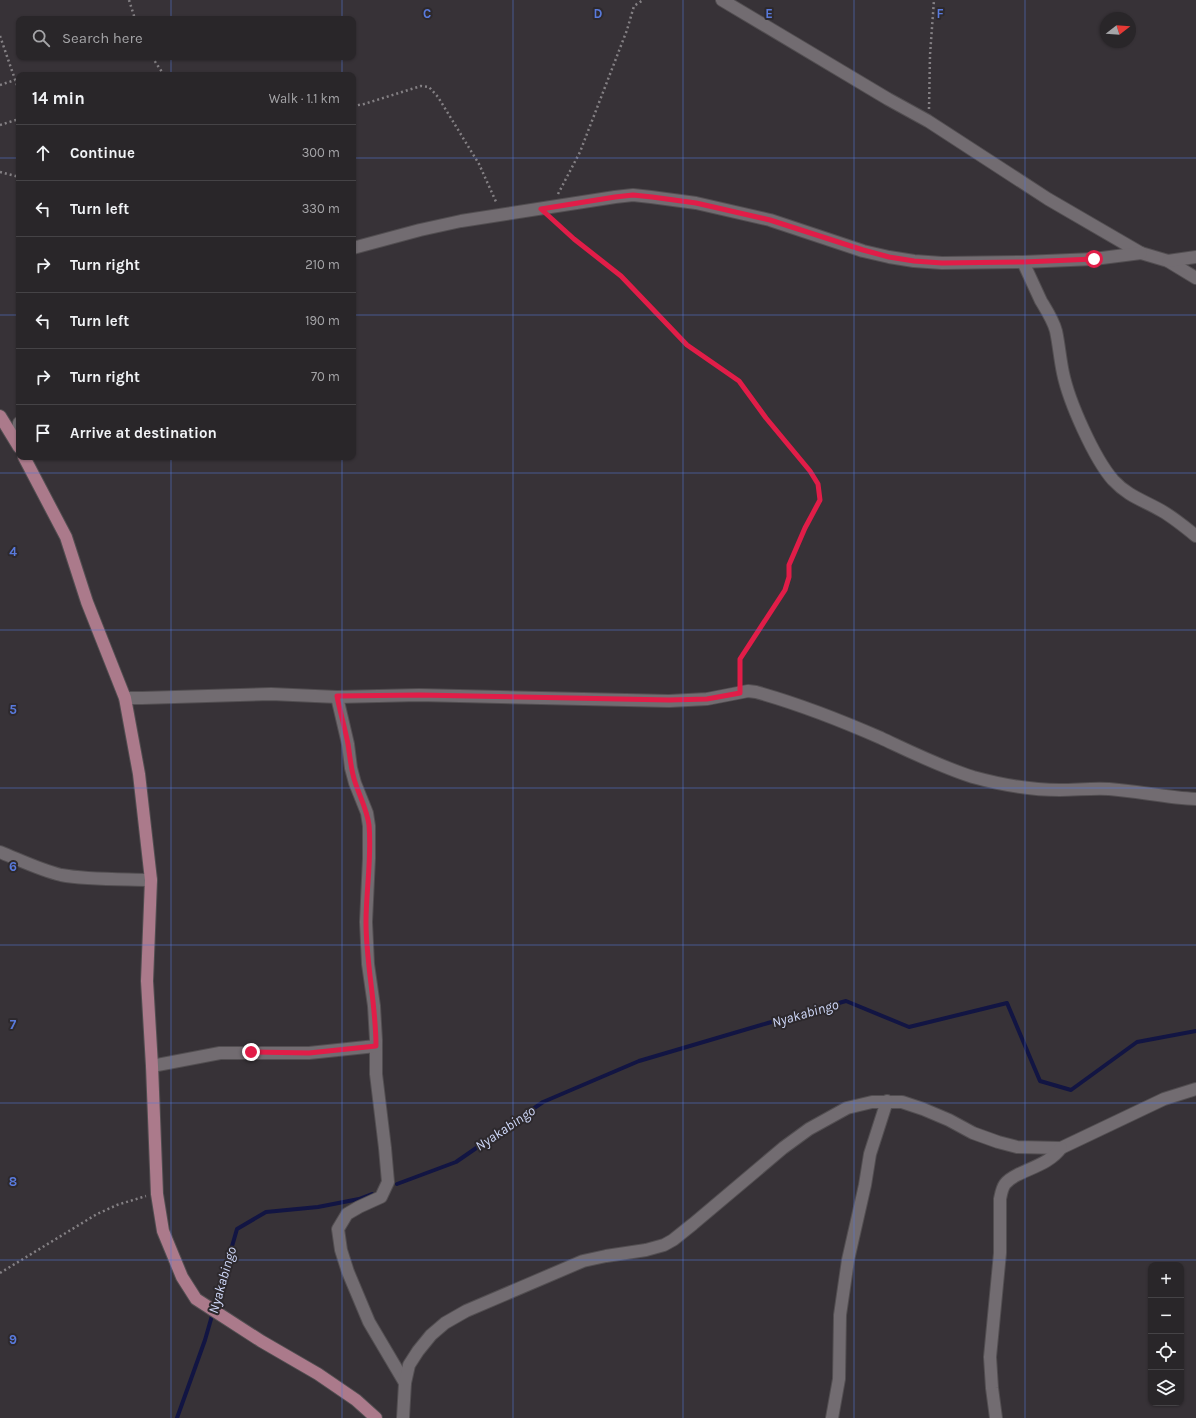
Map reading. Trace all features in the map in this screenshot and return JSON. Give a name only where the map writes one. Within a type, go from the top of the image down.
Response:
[{"type":"main road","points":[[0,416],[16,442]]},
{"type":"main road","points":[[26,460],[66,537],[87,602],[125,698],[139,774],[151,880],[147,981],[157,1194],[163,1231],[182,1277],[196,1299],[261,1341],[324,1378],[356,1400],[376,1418]]},
{"type":"street","points":[[722,0],[888,99],[928,121],[1048,199],[1141,253],[1168,261],[1196,278]]},
{"type":"street","points":[[356,247],[461,222],[633,195],[696,203],[770,220],[863,250],[889,257],[914,261],[942,263],[1024,262],[1094,259],[1141,253]]},
{"type":"street","points":[[1168,261],[1196,257]]},
{"type":"street","points":[[1024,262],[1033,285],[1051,317],[1056,331],[1063,374],[1081,424],[1106,470],[1126,491],[1138,499],[1166,513],[1196,536]]},
{"type":"street","points":[[125,698],[271,694],[337,696],[419,695],[669,700],[707,699],[740,693],[756,692],[801,706],[946,767],[1013,787],[1061,790],[1108,789],[1182,799],[1196,799]]},
{"type":"street","points":[[337,696],[348,744],[351,768],[369,826],[366,929],[368,964],[374,1006],[376,1074],[388,1182],[380,1197],[347,1214],[338,1229],[341,1250],[348,1272],[370,1322],[405,1383]]},
{"type":"street","points":[[0,852],[46,871],[63,875],[151,880]]},
{"type":"street","points":[[152,1066],[220,1053],[309,1053],[376,1046]]},
{"type":"street","points":[[996,1418],[990,1357],[1000,1253],[1000,1199],[1004,1184],[1010,1179],[1045,1162],[1056,1155],[1062,1148],[1164,1099],[1196,1089]]},
{"type":"street","points":[[832,1418],[839,1379],[840,1315],[848,1260],[865,1185],[870,1154],[887,1101]]},
{"type":"street","points":[[403,1418],[405,1383],[409,1365],[431,1335],[445,1323],[466,1311],[583,1261],[646,1250],[664,1245],[683,1232],[783,1148],[809,1129],[847,1108],[872,1102],[902,1102],[949,1120],[973,1133],[1003,1143],[1017,1146],[1062,1148]]},
{"type":"path","points":[[129,0],[134,16]]},
{"type":"path","points":[[643,0],[634,6],[627,30],[580,152],[546,208],[574,239],[621,276],[687,345],[739,381],[766,418],[810,471],[818,484],[820,500],[805,528],[789,565],[789,577],[785,590],[740,659],[740,693]]},
{"type":"path","points":[[928,121],[930,102],[930,55],[934,0]]},
{"type":"path","points":[[0,36],[15,80],[0,85]]},
{"type":"path","points":[[0,50],[4,49]]},
{"type":"path","points":[[154,60],[162,72]]},
{"type":"path","points":[[356,105],[421,86],[429,87],[438,98],[479,164],[502,215]]},
{"type":"path","points":[[0,125],[16,120]]},
{"type":"path","points":[[0,172],[16,176]]},
{"type":"path","points":[[0,1273],[97,1214],[135,1199],[157,1194]]},
{"type":"waterway","name":"Nyakabingo","points":[[397,1184],[456,1162],[543,1102],[639,1061],[846,1001],[909,1027],[1007,1003],[1040,1081],[1071,1090],[1137,1042],[1196,1031]]},
{"type":"waterway","name":"Nyakabingo","points":[[177,1418],[205,1340],[237,1229],[266,1212],[318,1207],[359,1199],[372,1194]]},
{"type":"route","points":[[251,1052],[309,1053],[376,1046],[374,1006],[368,964],[366,922],[369,826],[351,768],[348,744],[337,696],[419,695],[669,700],[707,699],[740,693],[740,659],[785,590],[789,577],[789,565],[805,528],[820,500],[818,484],[810,471],[766,418],[739,381],[687,345],[621,276],[574,239],[541,209],[633,195],[696,203],[770,220],[863,250],[889,257],[914,261],[942,263],[1094,259]]}]
